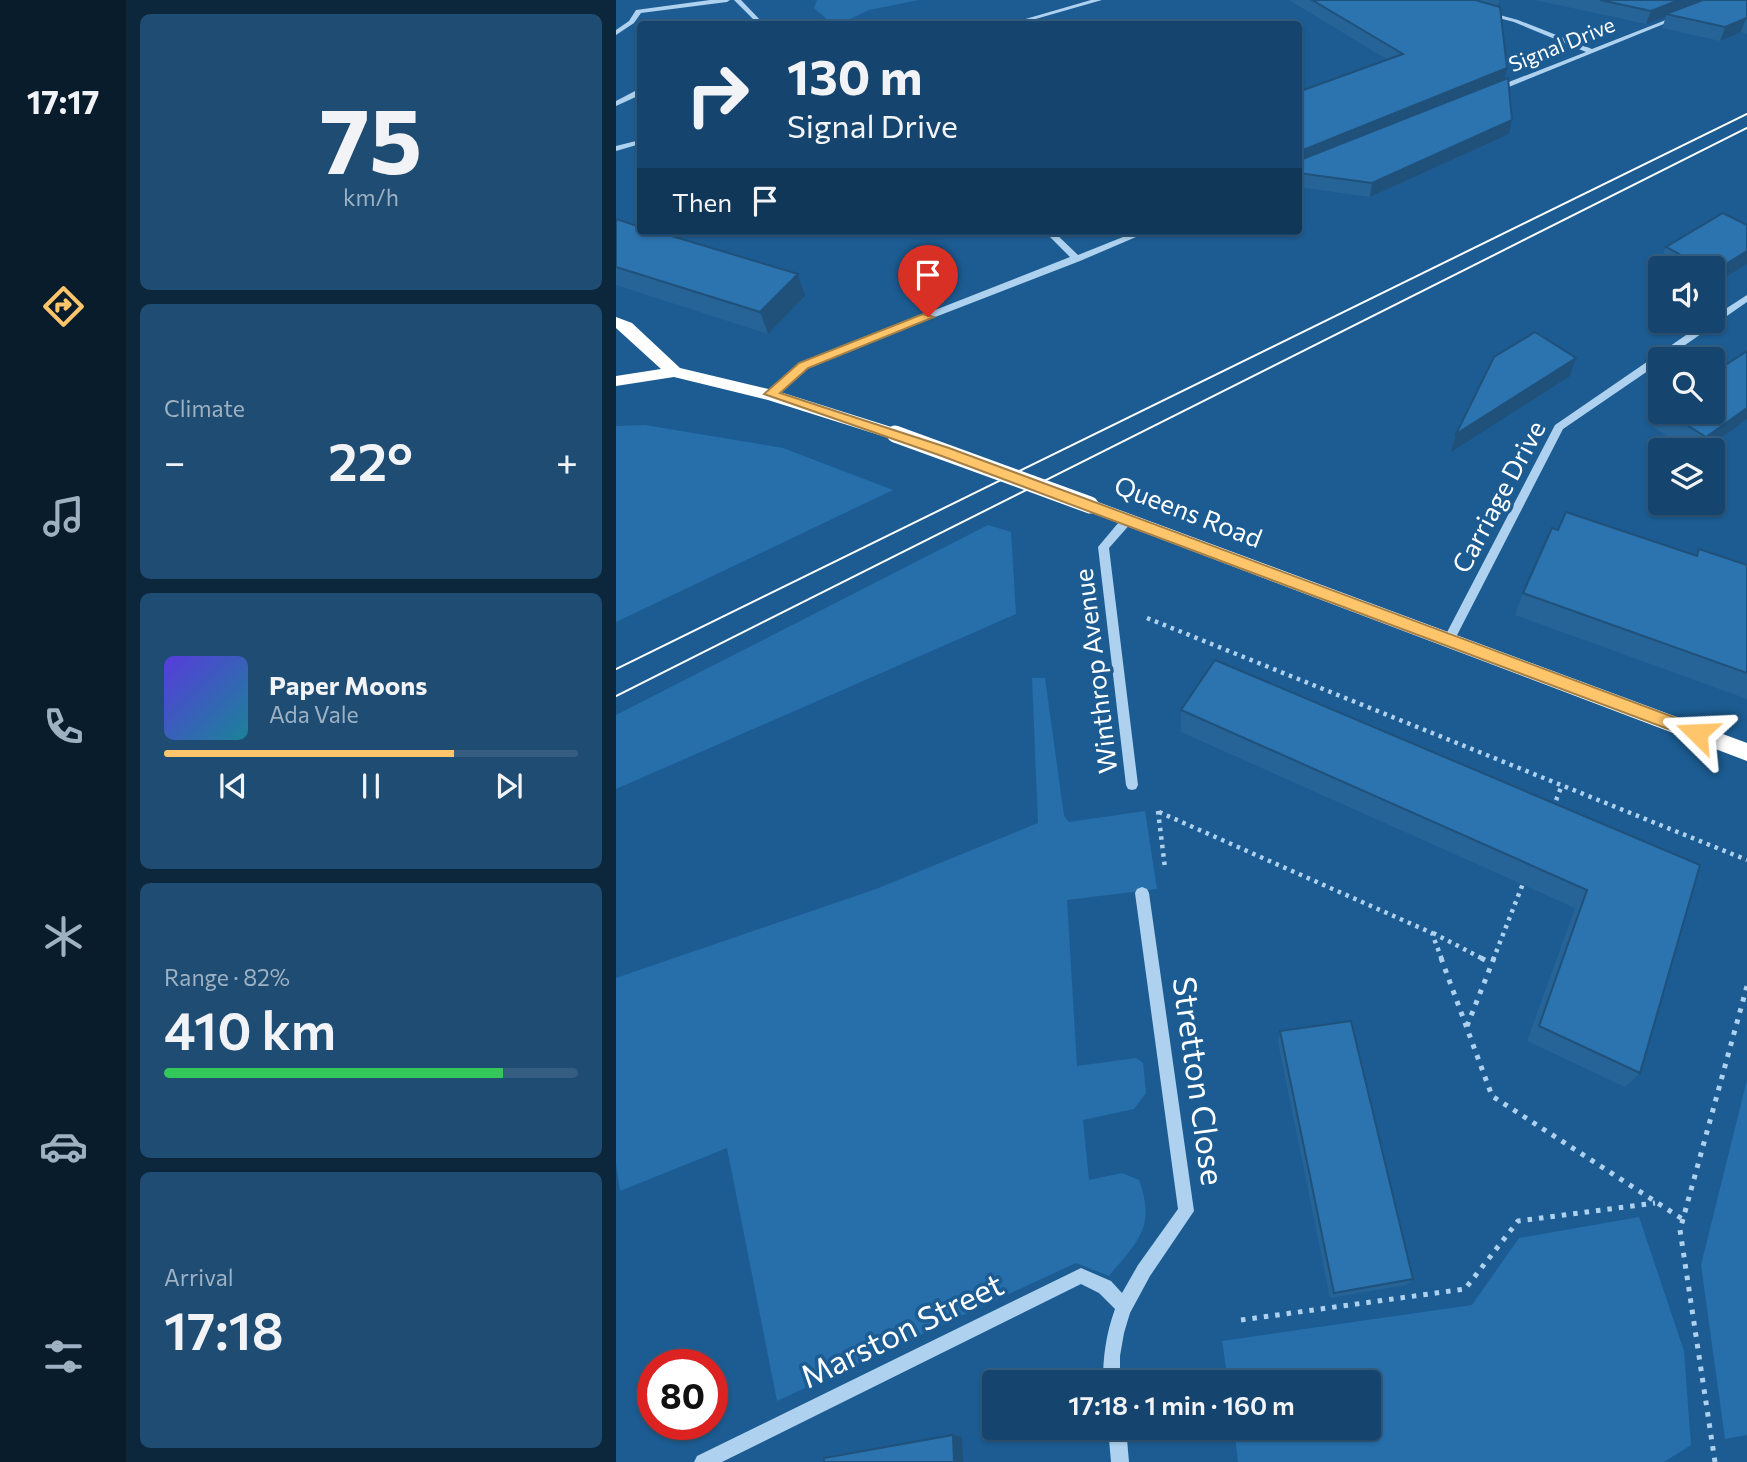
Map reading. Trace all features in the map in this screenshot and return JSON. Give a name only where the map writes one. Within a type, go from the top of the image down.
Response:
[{"type":"highway","points":[[616,322],[626,327],[674,372]]},
{"type":"highway","name":"Queens Road","points":[[674,372],[771,394],[895,434],[1747,752]]},
{"type":"highway","points":[[616,381],[674,372]]},
{"type":"street","points":[[616,33],[632,22],[638,11],[727,0]]},
{"type":"street","points":[[737,0],[758,21]]},
{"type":"street","points":[[1023,21],[1099,0]]},
{"type":"street","points":[[1477,11],[1516,21],[1593,52]]},
{"type":"street","name":"Signal Drive","points":[[1490,93],[1682,16]]},
{"type":"street","points":[[616,104],[637,94]]},
{"type":"street","points":[[616,149],[637,143]]},
{"type":"street","points":[[1052,235],[1077,259]]},
{"type":"street","points":[[771,394],[803,365],[1136,235]]},
{"type":"street","name":"Carriage Drive","points":[[1450,640],[1559,427],[1747,298]]},
{"type":"street","name":"Winthrop Avenue","points":[[1128,519],[1104,547],[1132,785]]},
{"type":"street","name":"Stretton Close","points":[[1111,1370],[1110,1362],[1122,1305],[1186,1211],[1142,893]]},
{"type":"street","name":"Marston Street","points":[[703,1462],[1081,1276],[1105,1287],[1122,1305]]},
{"type":"street","points":[[1118,1440],[1120,1462]]},
{"type":"path","points":[[1134,613],[1747,860]]},
{"type":"path","points":[[1132,785],[1159,812],[1432,933],[1491,963]]},
{"type":"path","points":[[1552,811],[1562,785]]},
{"type":"path","points":[[1142,893],[1168,888],[1159,812]]},
{"type":"path","points":[[1466,1027],[1527,874]]},
{"type":"path","points":[[1432,933],[1492,1096],[1684,1220]]},
{"type":"path","points":[[1715,1462],[1680,1230],[1747,986]]},
{"type":"path","points":[[1241,1320],[1465,1289],[1518,1221],[1657,1202]]},
{"type":"shaded area","points":[[817,0],[919,0],[869,10],[845,21],[829,21],[814,8]]},
{"type":"shaded area","points":[[645,425],[783,448],[893,490],[616,622],[616,426]]},
{"type":"shaded area","points":[[988,525],[1011,532],[1016,614],[616,789],[616,715]]},
{"type":"shaded area","points":[[1032,678],[1045,678],[1064,816],[1069,822],[1145,811],[1157,889],[1067,900],[1077,1066],[1136,1058],[1143,1063],[1146,1093],[1134,1109],[1083,1120],[1089,1180],[1122,1173],[1139,1180],[1146,1210],[1145,1222],[1136,1243],[1109,1276],[1076,1263],[777,1401],[727,1148],[620,1191],[616,1164],[616,978],[876,889],[1038,823]]},
{"type":"shaded area","points":[[1747,1080],[1747,1435],[1725,1439],[1701,1265]]},
{"type":"shaded area","points":[[1639,1217],[1684,1351],[1691,1445],[1664,1462],[1238,1462],[1235,1440],[1381,1440],[1381,1370],[1226,1370],[1222,1341],[1472,1305],[1519,1238]]},
{"type":"building","points":[[1312,0],[1475,0],[1500,7],[1507,68],[1302,150],[1302,91],[1403,54]]},
{"type":"building","points":[[1600,0],[1679,0],[1651,11]]},
{"type":"building","points":[[1703,0],[1747,0],[1747,18],[1725,27],[1666,14]]},
{"type":"building","points":[[1508,78],[1512,120],[1372,183],[1302,174],[1302,159]]},
{"type":"building","points":[[1723,213],[1747,225],[1747,251],[1725,265],[1725,256],[1683,256],[1666,247]]},
{"type":"building","points":[[616,219],[637,226],[637,235],[668,235],[798,274],[760,312],[616,267]]},
{"type":"building","points":[[1535,332],[1576,358],[1456,434],[1494,357]]},
{"type":"building","points":[[1747,351],[1747,408],[1725,424],[1725,365]]},
{"type":"building","points":[[1686,424],[1724,424],[1706,437]]},
{"type":"building","points":[[1566,512],[1697,556],[1699,549],[1747,565],[1747,673],[1523,593],[1552,528],[1558,530]]},
{"type":"building","points":[[1215,660],[1700,865],[1640,1073],[1539,1026],[1587,890],[1181,710]]},
{"type":"building","points":[[1351,1021],[1413,1279],[1334,1293],[1280,1031]]},
{"type":"building","points":[[953,1435],[954,1462],[824,1462],[824,1458]]},
{"type":"tram line","points":[[616,669],[1747,114]]},
{"type":"tram line","points":[[616,696],[1747,128]]},
{"type":"route","points":[[928,317],[803,365],[771,394],[944,451],[1697,733]]}]
